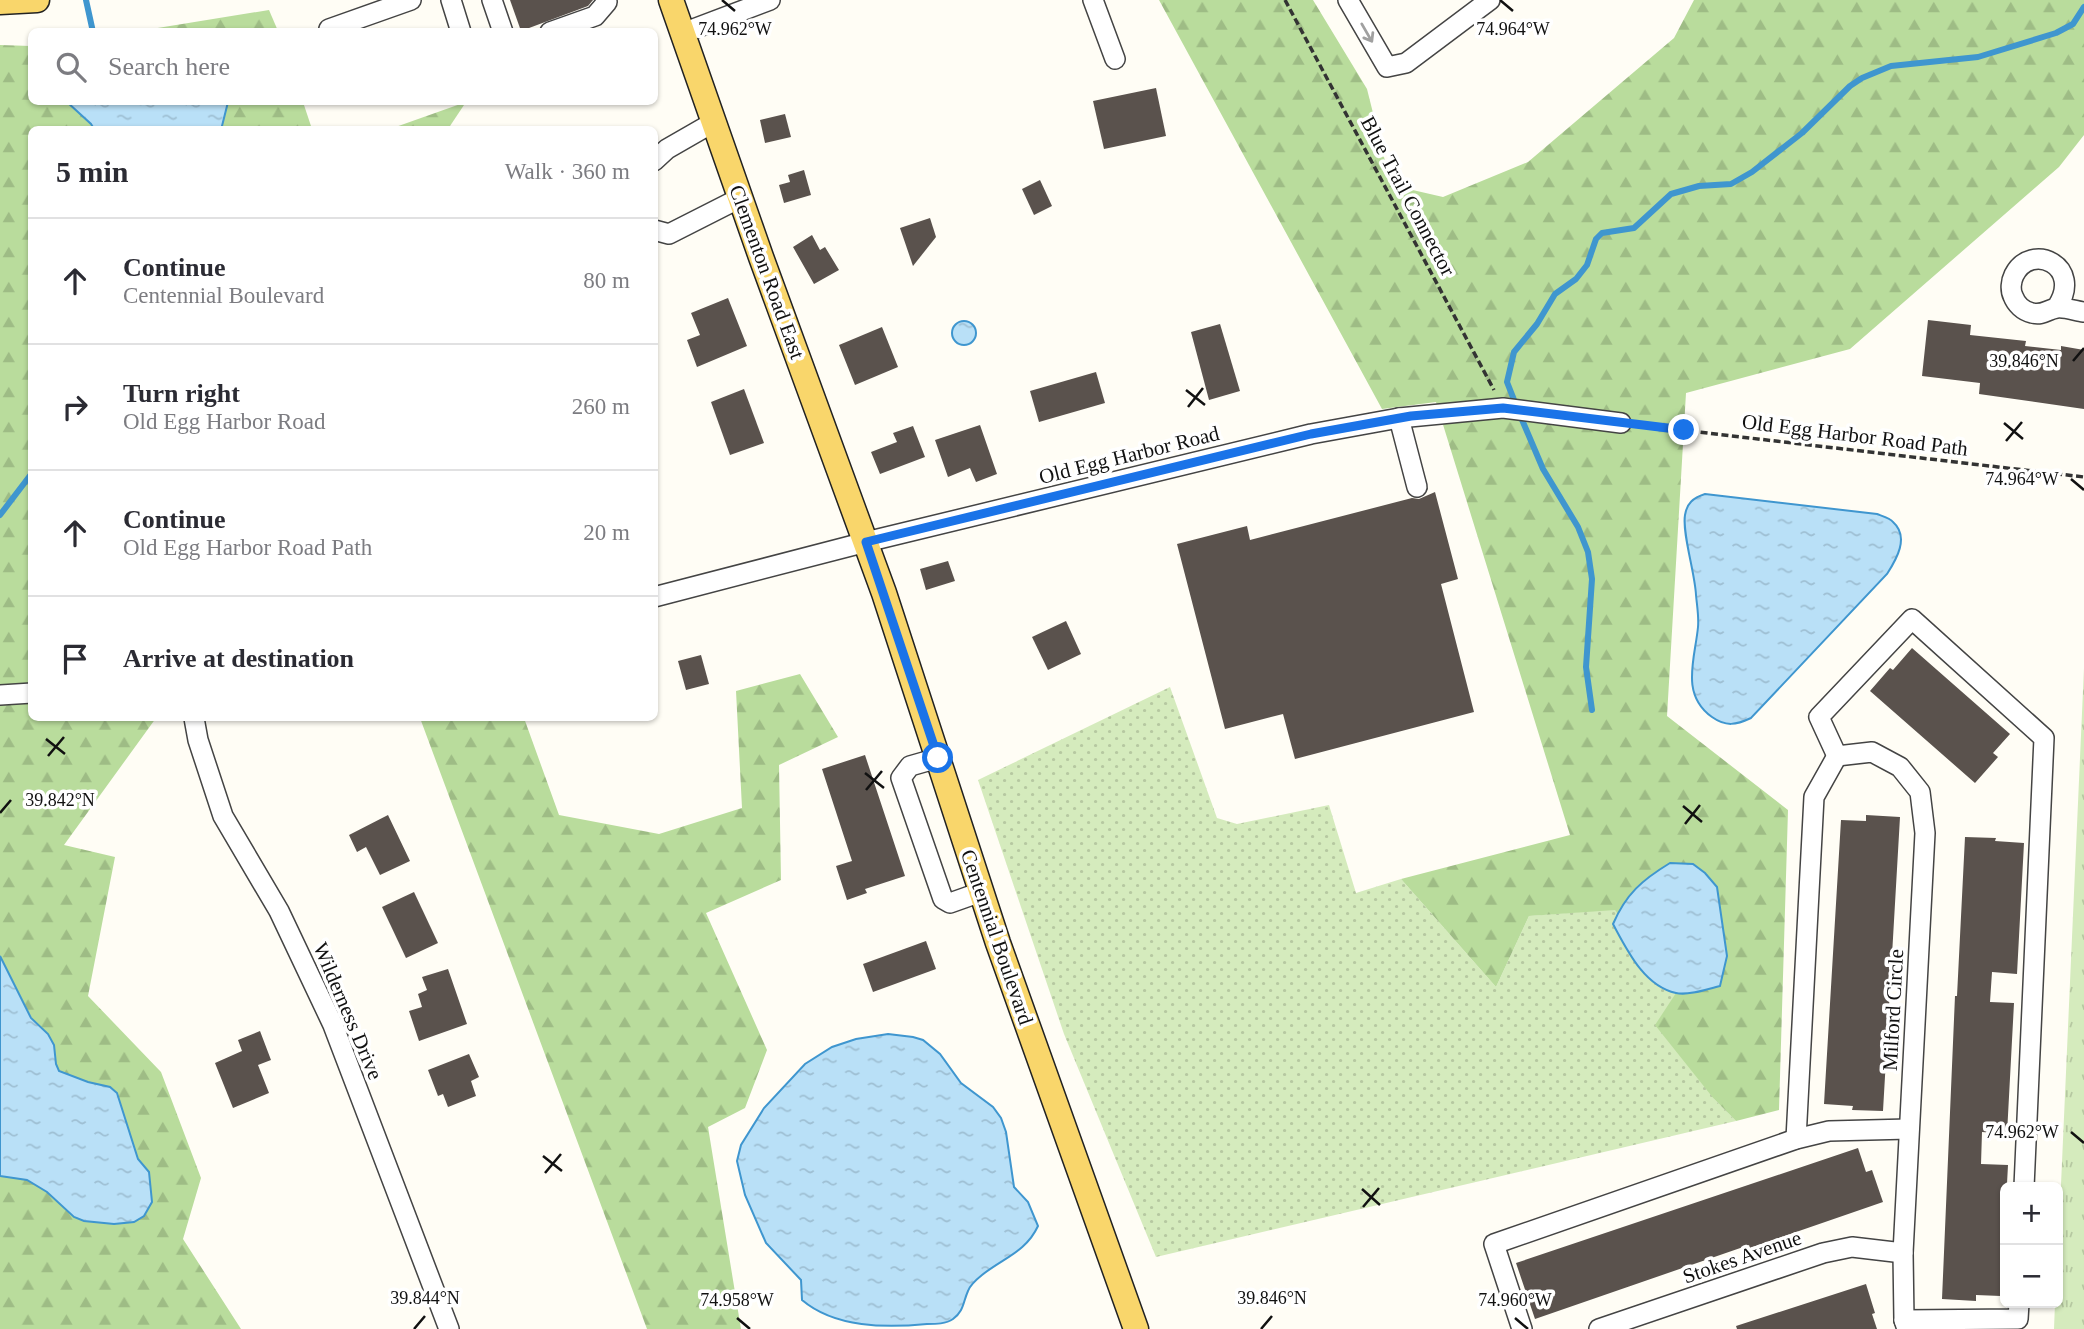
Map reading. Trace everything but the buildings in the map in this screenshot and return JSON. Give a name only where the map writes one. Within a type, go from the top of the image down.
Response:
[{"type":"main road","points":[[0,2],[37,0]]},
{"type":"main road","name":"Clementon Road East","points":[[671,0],[740,198],[866,542]]},
{"type":"main road","name":"Centennial Boulevard","points":[[866,542],[981,892],[1136,1329]]},
{"type":"street","points":[[332,28],[411,0]]},
{"type":"street","points":[[450,0],[460,28]]},
{"type":"street","points":[[492,0],[502,28]]},
{"type":"street","points":[[682,33],[770,0]]},
{"type":"street","points":[[1093,0],[1115,59]]},
{"type":"street","points":[[1348,0],[1387,67],[1406,64],[1490,0]]},
{"type":"street","points":[[561,28],[595,16],[608,1]]},
{"type":"street","points":[[658,157],[667,149],[714,122]]},
{"type":"street","points":[[658,231],[669,234],[740,198]]},
{"type":"street","points":[[2057,307],[2084,312]]},
{"type":"street","name":"Old Egg Harbor Road","points":[[658,596],[866,542],[1311,434],[1399,418],[1503,408],[1621,423]]},
{"type":"street","points":[[1399,418],[1417,487]]},
{"type":"street","points":[[1796,1139],[1814,797],[1837,756],[1819,717],[1912,619],[2044,738],[2024,1182]]},
{"type":"street","points":[[0,695],[28,693]]},
{"type":"street","name":"Wilderness Drive","points":[[195,721],[198,740],[223,816],[279,911],[333,1025],[449,1329]]},
{"type":"street","name":"Milford Circle","points":[[1837,756],[1871,752],[1900,767],[1920,792],[1925,833],[1903,1253],[1906,1324]]},
{"type":"street","points":[[938,758],[910,766],[901,778],[943,899],[950,903],[981,892]]},
{"type":"street","points":[[1522,1329],[1493,1244],[1796,1139],[1829,1130],[1909,1129]]},
{"type":"street","name":"Stokes Avenue","points":[[1599,1329],[1823,1253],[1852,1247],[1903,1253]]},
{"type":"street","points":[[1906,1324],[2018,1319],[2019,1308]]},
{"type":"path","name":"Blue Trail Connector","points":[[1285,0],[1503,408]]},
{"type":"path","name":"Old Egg Harbor Road Path","points":[[1621,423],[2084,477]]},
{"type":"green space","points":[[1159,0],[1313,0],[1367,89],[1391,185],[1443,197],[1528,162],[1674,38],[1694,0],[2084,0],[2084,135],[2059,167],[1850,349],[1686,393],[1667,716],[1788,810],[1779,1110],[1736,1121],[1714,1099],[1655,1025],[1676,993],[1615,910],[1529,916],[1496,987],[1401,879],[1570,835],[1436,402],[1382,409]]},
{"type":"green space","points":[[269,10],[277,28],[158,28]]},
{"type":"green space","points":[[0,45],[28,46],[28,105],[304,105],[311,126],[28,126],[28,721],[154,721],[64,845],[115,857],[88,996],[161,1072],[201,1178],[183,1239],[241,1329],[0,1329],[0,1176],[12,1171],[117,1093],[59,1071],[0,956]]},
{"type":"green space","points":[[458,105],[464,105],[450,126],[398,126]]},
{"type":"green space","points":[[2084,668],[2084,1329],[2054,1329],[2055,1308],[2063,1308],[2061,1182]]},
{"type":"green space","points":[[800,674],[838,737],[779,765],[781,880],[706,913],[767,1050],[745,1108],[708,1127],[741,1329],[647,1329],[421,721],[525,721],[559,815],[659,834],[742,808],[736,691]]},
{"type":"green space","points":[[1170,687],[1217,818],[1237,824],[1329,805],[1356,893],[1401,879],[1496,987],[1529,916],[1615,909],[1676,993],[1714,1099],[1736,1121],[1156,1257],[1064,1034],[978,780]]},
{"type":"water","points":[[70,105],[227,105],[222,126],[91,124]]},
{"type":"water","points":[[964,321],[972,325],[976,333],[972,341],[964,345],[956,341],[952,333],[956,325]]},
{"type":"water","points":[[1705,494],[1877,514],[1892,521],[1898,528],[1901,541],[1887,574],[1751,718],[1736,723],[1727,724],[1712,717],[1702,708],[1693,687],[1698,619],[1685,532],[1685,515],[1691,502]]},
{"type":"water","points":[[1670,863],[1693,864],[1717,887],[1727,956],[1720,986],[1686,994],[1665,989],[1638,966],[1613,924],[1623,904],[1636,889]]},
{"type":"water","points":[[0,956],[31,1018],[48,1034],[54,1045],[59,1071],[110,1087],[117,1093],[138,1159],[149,1172],[152,1202],[144,1216],[134,1222],[114,1224],[84,1221],[74,1217],[47,1192],[27,1180],[0,1176]]},
{"type":"water","points":[[888,1034],[923,1040],[940,1054],[961,1083],[993,1107],[1006,1132],[1014,1187],[1028,1202],[1038,1226],[1021,1248],[974,1282],[959,1313],[944,1323],[895,1326],[862,1324],[830,1316],[802,1300],[801,1280],[766,1243],[745,1195],[737,1161],[741,1145],[764,1108],[805,1064],[832,1047],[856,1039]]},
{"type":"waterway","points":[[86,0],[92,28]]},
{"type":"waterway","points":[[1516,405],[1507,382],[1514,352],[1537,324],[1555,294],[1576,279],[1587,265],[1596,239],[1602,233],[1634,228],[1671,194],[1699,186],[1731,184],[1752,172],[1802,133],[1850,86],[1862,78],[1891,66],[1978,57],[2056,33],[2073,24],[2084,7]]},
{"type":"waterway","points":[[1520,415],[1543,469],[1578,527],[1588,552],[1592,579],[1586,667],[1592,710]]},
{"type":"waterway","points":[[0,515],[28,478]]},
{"type":"route","points":[[938,758],[866,542],[1311,434],[1411,416],[1503,408],[1684,430]]}]
